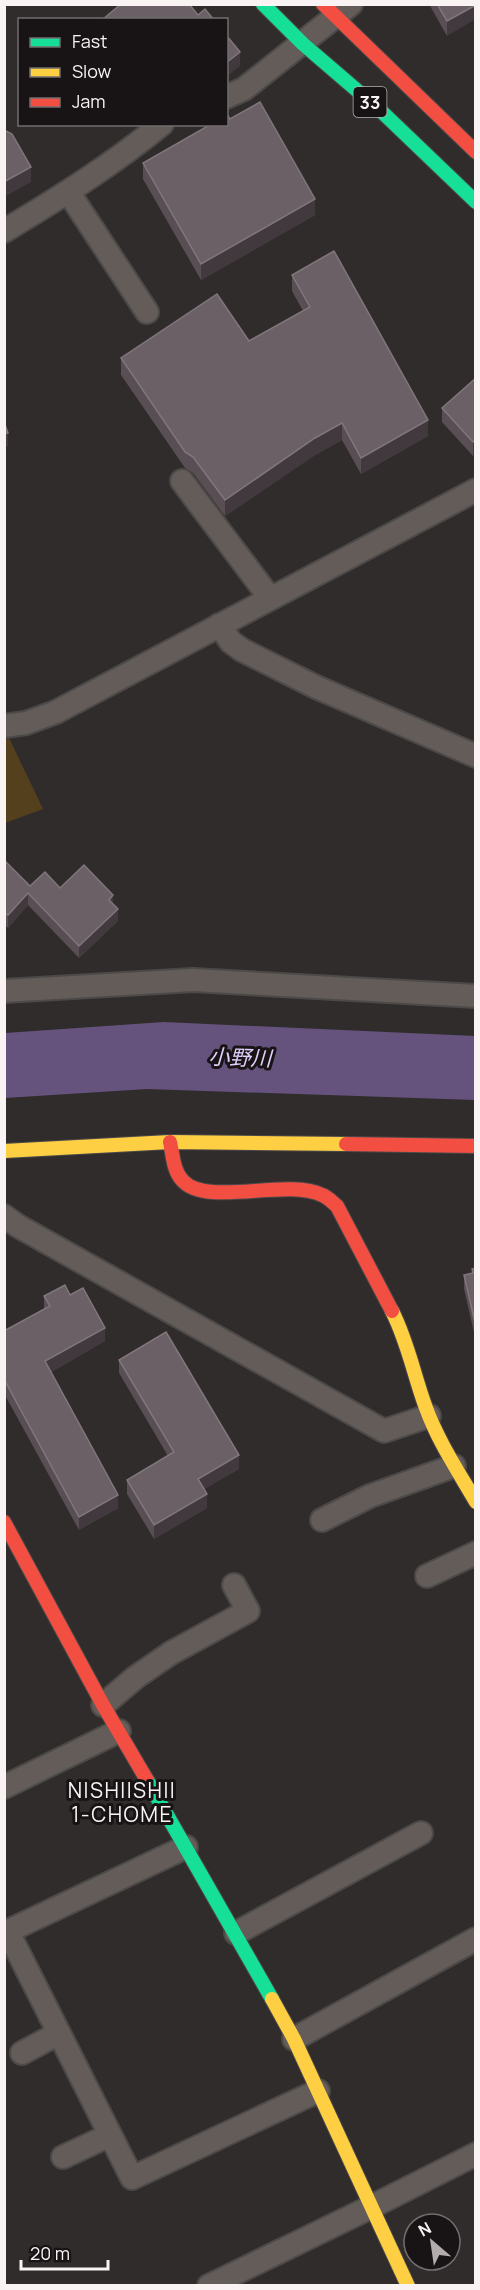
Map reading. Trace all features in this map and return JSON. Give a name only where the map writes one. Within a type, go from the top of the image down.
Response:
[{"type":"main road","name":"33","points":[[263,4],[303,44],[381,111],[476,202]]},
{"type":"main road","name":"33","points":[[336,9],[476,152]]},
{"type":"main road","points":[[4,1151],[170,1142],[476,1146]]},
{"type":"main road","points":[[170,1142],[176,1169],[185,1184],[202,1192],[296,1188],[322,1194],[337,1206],[401,1329],[429,1416],[440,1441],[476,1502]]},
{"type":"main road","points":[[4,1522],[11,1555],[103,1705],[236,1933],[294,2039],[408,2286]]},
{"type":"street","points":[[228,96],[244,89],[303,44],[336,9]]},
{"type":"street","points":[[4,231],[69,193],[126,154],[160,126]]},
{"type":"street","points":[[69,193],[147,312]]},
{"type":"street","points":[[182,481],[270,598]]},
{"type":"street","points":[[4,726],[26,723],[56,712],[476,490]]},
{"type":"street","points":[[219,625],[231,642],[242,650],[316,687],[476,756]]},
{"type":"street","points":[[4,991],[193,980],[476,996]]},
{"type":"street","points":[[4,1216],[18,1226],[384,1431],[429,1416]]},
{"type":"street","points":[[322,1520],[370,1496],[454,1466]]},
{"type":"street","points":[[427,1576],[476,1553]]},
{"type":"street","points":[[103,1705],[136,1677],[171,1653],[248,1611],[234,1585]]},
{"type":"street","points":[[4,1787],[118,1731]]},
{"type":"street","points":[[236,1933],[421,1833]]},
{"type":"street","points":[[186,1847],[6,1932],[132,2178],[318,2091]]},
{"type":"street","points":[[294,2039],[476,1939]]},
{"type":"street","points":[[22,2052],[59,2033]]},
{"type":"street","points":[[63,2157],[110,2135]]},
{"type":"street","points":[[209,2286],[476,2154]]},
{"type":"shaded area","points":[[5,738],[9,738],[43,809],[5,823]]},
{"type":"water","name":"小野川","points":[[164,1022],[475,1036],[475,1100],[147,1089],[5,1098],[5,1033]]},
{"type":"building","points":[[121,4],[189,4],[198,15],[205,9],[212,18],[104,18]]},
{"type":"building","points":[[437,4],[476,4],[476,5],[447,21]]},
{"type":"building","points":[[228,37],[240,52],[228,61]]},
{"type":"building","points":[[260,102],[315,199],[201,264],[143,163],[208,126],[228,126],[228,116],[230,119]]},
{"type":"building","points":[[4,130],[12,134],[31,167],[4,182]]},
{"type":"building","points":[[334,251],[428,420],[361,458],[342,423],[315,438],[225,500],[193,457],[185,452],[121,358],[217,294],[249,341],[310,307],[292,275]]},
{"type":"building","points":[[476,378],[476,439],[473,442],[442,408]]},
{"type":"building","points":[[4,422],[8,433],[4,434]]},
{"type":"building","points":[[4,860],[30,886],[45,872],[60,888],[84,865],[113,895],[109,900],[118,909],[79,946],[28,893],[8,915],[4,915]]},
{"type":"building","points":[[476,1268],[476,1327],[464,1275],[473,1273],[472,1269]]},
{"type":"building","points":[[65,1285],[70,1295],[83,1288],[105,1328],[45,1361],[118,1495],[79,1517],[6,1383],[4,1384],[4,1331],[50,1306],[44,1296]]},
{"type":"building","points":[[166,1332],[239,1455],[198,1479],[207,1494],[154,1525],[127,1480],[174,1452],[119,1360]]},
{"type":"traffic: fast","points":[[263,4],[303,44],[381,111],[476,202]]},
{"type":"traffic: fast","points":[[147,1780],[272,1999]]},
{"type":"traffic: slow","points":[[4,1151],[170,1142],[346,1144]]},
{"type":"traffic: slow","points":[[392,1311],[436,1432],[476,1502]]},
{"type":"traffic: slow","points":[[272,1999],[294,2039],[408,2286]]},
{"type":"traffic: jam","points":[[323,4],[476,152]]},
{"type":"traffic: jam","points":[[170,1142],[177,1173],[183,1181],[194,1188],[210,1192],[288,1189],[307,1191],[328,1198],[337,1206],[392,1311]]},
{"type":"traffic: jam","points":[[346,1144],[476,1146]]},
{"type":"traffic: jam","points":[[4,1522],[103,1705],[147,1780]]},
{"type":"district","name":"NISHIISHII 1-CHOME","points":[[122,1802]]}]
